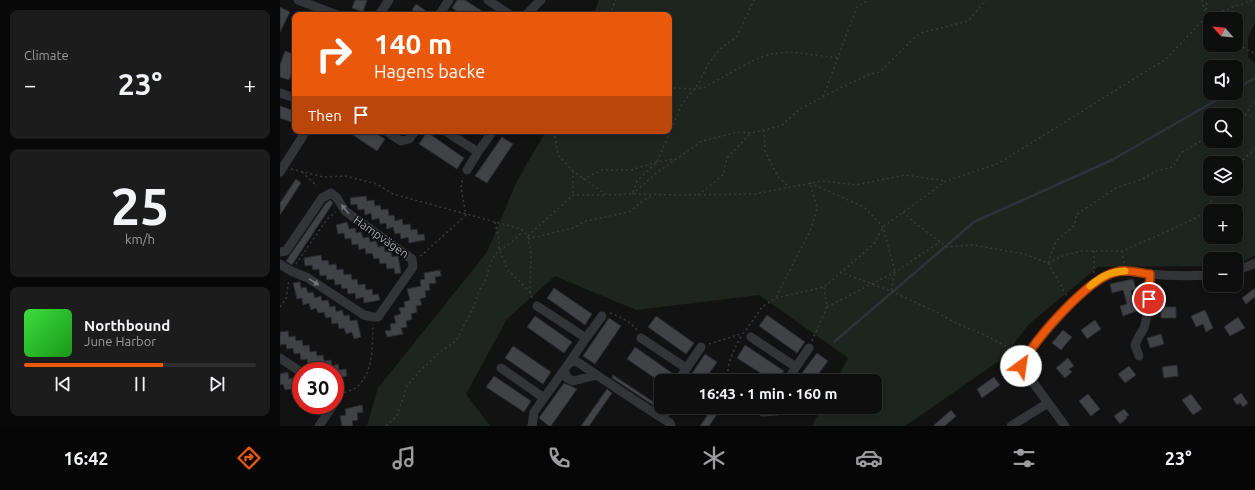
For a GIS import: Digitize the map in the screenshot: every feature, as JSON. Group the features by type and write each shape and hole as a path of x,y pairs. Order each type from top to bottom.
{"street":[{"path":"298,0 329,12"},
{"path":"381,12 389,0"},
{"path":"442,12 449,0"},
{"path":"488,0 506,12"},
{"path":"529,12 541,0"},
{"path":"280,93 292,97"},
{"path":"282,169 304,134"},
{"path":"390,134 401,141 409,139 413,134"},
{"path":"451,134 478,152"},
{"path":"467,170 491,134"},
{"name":"Hampvägen","path":"280,252 286,252 322,198 331,194 337,198 345,212 412,259 413,267 378,317 373,318"},
{"path":"1243,268 1255,263"},
{"path":"280,264 291,271 308,278 364,316 373,318"},
{"path":"1065,426 1021,366 1039,339 1072,303 1094,283 1110,274 1124,271 1150,274 1203,275"},
{"path":"1139,356 1135,345 1144,328 1148,312 1150,274"},
{"path":"537,306 586,338"},
{"path":"532,426 534,412 602,316"},
{"path":"747,335 796,367"},
{"path":"641,338 686,368"},
{"path":"682,374 701,347"},
{"path":"792,374 809,348"},
{"path":"280,358 292,366"},
{"path":"566,366 576,361 670,423 671,426"},
{"path":"566,366 567,378 573,381 597,375"},
{"path":"501,368 544,398"},
{"path":"1011,426 1048,403"},
{"path":"319,426 327,414"},
{"path":"664,414 664,419"}],"path":[{"path":"611,12 616,0"},
{"path":"672,127 682,104 699,83 708,64 721,48 736,38 754,0"},
{"path":"823,97 857,7 868,0"},
{"path":"632,194 659,171 702,141 738,132 751,133 782,126 800,109 870,74 880,72 921,33 968,21 986,0"},
{"path":"1202,0 1205,12"},
{"path":"1206,12 1207,0"},
{"path":"1220,12 1252,0"},
{"path":"727,374 732,352 747,335 762,307 776,298 824,287 874,244 883,227 946,181 999,163 1166,59 1203,20"},
{"path":"1243,47 1255,54"},
{"path":"674,88 694,89 705,87 752,61 770,54 791,52 838,58"},
{"path":"1255,101 1245,115 1255,117"},
{"path":"764,130 765,151 778,177 789,187"},
{"path":"698,195 723,175 727,158 751,133"},
{"path":"554,134 558,155 572,171 607,195"},
{"path":"632,194 637,182 657,162 669,134"},
{"path":"1048,263 1056,241 1075,224 1076,215 1116,188 1143,179 1156,171 1173,167 1181,153 1203,139"},
{"path":"1243,160 1255,148"},
{"path":"583,179 602,170 631,170 657,162 676,159"},
{"path":"282,169 301,171 323,177 346,176 377,184 393,194 520,229 528,237 531,253 530,292"},
{"path":"466,215 461,188 464,175 467,170"},
{"path":"301,171 317,186"},
{"path":"572,171 573,195"},
{"path":"528,237 573,195 755,194 822,181 856,185 905,175 946,181"},
{"path":"810,184 864,207 883,227 895,272 891,292"},
{"path":"776,298 811,229 817,208 810,184"},
{"path":"528,237 573,228 586,220 629,212 654,194"},
{"path":"1048,263 1065,255 1082,251 1122,251 1173,229 1205,213 1214,196"},
{"path":"280,307 286,298 291,271 328,218 343,207"},
{"path":"903,212 947,247 974,245 1024,254 1048,263 1072,303"},
{"path":"412,259 422,255 466,215"},
{"path":"495,222 499,240 499,250 508,270 530,292 537,306"},
{"path":"386,426 397,416 407,386 440,352 456,341 485,281 492,259 499,250 511,243 523,231"},
{"path":"828,307 895,272 940,242"},
{"path":"1094,251 1094,283"},
{"path":"1122,251 1124,271"},
{"path":"840,272 895,293 956,323 989,337 1015,352 1021,366"},
{"path":"809,348 828,307 824,287"},
{"path":"602,316 604,312 623,318 637,330 641,338"},
{"path":"344,393 357,387 367,374 371,357 373,318"},
{"path":"701,347 747,335"}],"shaded area":[{"path":"599,0 1255,0 1255,22 1248,38 1248,57 1255,63 1255,255 1248,260 1243,261 1243,252 1203,252 1203,266 1098,267 1029,324 1002,359 905,426 812,426 818,414 882,414 882,374 840,374 848,358 759,295 636,310 555,276 507,319 466,394 490,426 367,426 378,388 487,252 517,181 544,134 672,134 672,12 594,12"}],"building":[{"path":"355,0 367,0 363,12 352,8"},
{"path":"457,0 465,0 483,12 458,12 452,8"},
{"path":"416,4 428,12 415,12 412,10"},
{"path":"280,7 290,12 280,32"},
{"path":"285,51 292,54 292,73 289,80 280,77 280,65"},
{"path":"280,106 292,110 291,122 280,118"},
{"path":"352,134 377,134 385,139 377,151"},
{"path":"426,134 430,134 464,158 457,169 419,144"},
{"path":"502,137 513,144 487,183 475,176"},
{"path":"296,179 301,183 280,215 280,203"},
{"path":"366,196 367,201 374,200 375,206 380,205 381,210 388,209 389,216 394,215 395,221 402,219 403,225 410,224 411,230 417,229 418,235 424,234 425,240 409,243 408,237 401,239 400,233 395,234 393,227 387,229 386,223 380,224 379,218 372,220 371,213 365,215 364,209 358,210 357,204 351,205 350,198"},
{"path":"330,200 333,203 292,265 286,261 326,203"},
{"path":"347,222 349,229 355,228 356,233 361,232 363,238 369,237 370,242 376,241 378,247 384,246 385,252 391,251 392,257 398,256 401,273 395,274 394,268 387,269 386,263 380,264 379,258 374,259 372,253 366,254 365,248 359,250 358,244 352,245 351,238 345,239 344,233 338,234 336,225"},
{"path":"321,255 322,261 328,260 329,265 336,264 337,270 343,269 344,275 351,274 352,280 357,279 358,285 365,284 366,290 372,289 373,295 378,294 380,300 364,303 363,297 356,299 355,293 348,294 347,288 342,289 341,284 335,285 334,279 327,280 326,275 320,276 319,269 313,270 312,265 305,266 304,258"},
{"path":"440,270 441,276 435,277 436,283 429,284 430,290 425,291 426,297 420,299 422,305 416,306 417,312 411,314 412,319 406,321 407,327 401,328 403,334 387,337 385,331 391,330 390,324 396,323 394,316 401,314 399,308 405,307 404,302 410,300 407,289 421,286 420,280 425,279 424,273"},
{"path":"1133,279 1136,289 1131,291 1137,311 1123,316 1120,306 1127,304 1123,290 1112,293 1110,284"},
{"path":"300,282 301,288 306,287 308,293 313,292 315,298 321,296 322,301 328,300 330,307 335,306 336,312 342,310 344,316 349,315 350,321 357,320 361,337 354,339 352,332 346,334 344,328 339,329 338,323 332,324 331,317 326,318 324,312 318,313 316,308 311,310 309,303 303,305 302,298 297,299 293,283"},
{"path":"554,288 592,314 585,325 547,298"},
{"path":"1255,288 1255,297 1246,304 1242,298"},
{"path":"1155,298 1165,298 1165,307 1176,307 1176,318 1161,318 1161,309 1155,309"},
{"path":"1205,310 1213,328 1206,332 1203,324 1196,327 1191,316"},
{"path":"767,315 805,342 797,353 759,326"},
{"path":"535,316 572,342 564,353 527,327"},
{"path":"656,316 694,343 686,354 648,327"},
{"path":"1238,317 1245,328 1230,336 1224,327"},
{"path":"609,318 621,326 595,364 583,356"},
{"path":"1095,320 1101,329 1087,339 1081,330"},
{"path":"1063,330 1072,337 1061,350 1052,343"},
{"path":"288,331 289,337 295,336 296,341 302,340 303,346 309,345 310,352 316,351 317,356 323,355 324,361 331,360 331,362 308,362 307,359 301,360 300,353 294,354 293,348 287,349 286,344 280,345 280,332"},
{"path":"1161,334 1164,344 1150,348 1147,338"},
{"path":"745,345 784,371 782,374 762,374 737,358"},
{"path":"513,346 551,372 543,384 505,358"},
{"path":"635,347 672,373 654,374 654,378 627,359"},
{"path":"817,353 828,361 818,374 801,374"},
{"path":"705,354 717,362 709,374 692,374"},
{"path":"1068,358 1074,366 1069,369 1072,372 1065,378 1056,368"},
{"path":"1177,365 1178,376 1164,378 1162,367"},
{"path":"1129,366 1136,375 1125,383 1118,374"},
{"path":"344,369 346,369 347,376 344,376"},
{"path":"288,372 289,379 292,378 292,395 291,389 285,390 283,384 280,385 280,374"},
{"path":"613,375 654,402 654,406 612,378"},
{"path":"494,376 531,401 524,412 486,387"},
{"path":"994,377 1000,385 982,398 977,389"},
{"path":"564,383 577,389 551,426 549,426 539,418"},
{"path":"607,389 612,393 589,426 581,426"},
{"path":"1241,393 1248,403 1243,407 1240,403 1237,405 1233,399"},
{"path":"1088,394 1100,409 1091,416 1079,401"},
{"path":"1191,394 1202,409 1193,415 1182,400"},
{"path":"362,405 363,412 357,413 358,420 352,421 353,426 342,426 340,416 346,415 345,409"},
{"path":"1124,409 1129,415 1120,424 1114,416"},
{"path":"951,410 956,416 945,426 933,426"},
{"path":"708,414 717,414 709,426 700,426"}],"waterway":[{"path":"1243,85 1255,78"},
{"path":"834,342 974,222 1112,160 1217,100"}],"slow traffic":[{"path":"1090,286 1110,274 1125,271"}],"route":[{"path":"1021,366 1027,355 1043,334 1072,303 1094,283 1102,278 1110,274 1124,271 1150,274 1149,299"}]}
